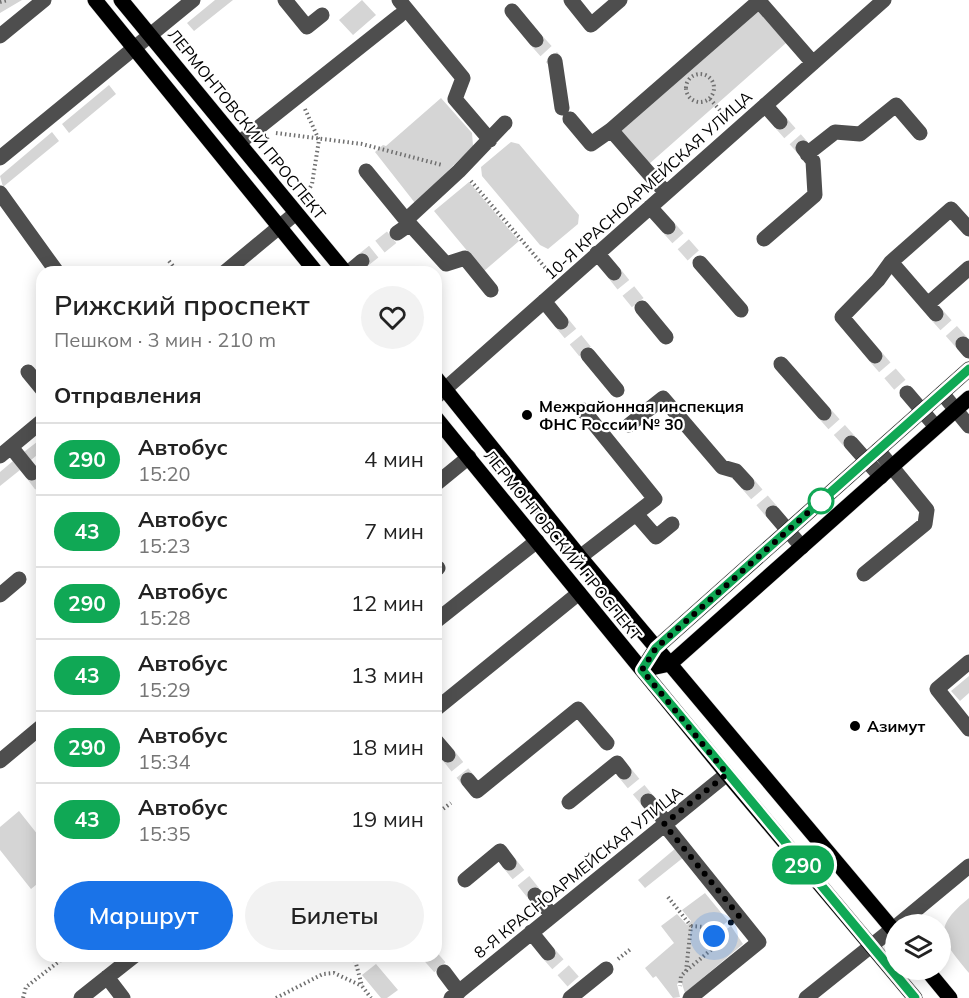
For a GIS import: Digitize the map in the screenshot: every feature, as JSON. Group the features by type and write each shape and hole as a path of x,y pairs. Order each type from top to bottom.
{"main road":[{"path":"95,0 311,266"},
{"name":"ЛЕРМОНТОВСКИЙ ПРОСПЕКТ","path":"121,0 342,266"},
{"path":"642,670 656,648 969,369"},
{"name":"ЛЕРМОНТОВСКИЙ ПРОСПЕКТ","path":"442,392 656,648 885,916"},
{"path":"642,670 670,664 969,398"},
{"name":"ЛЕРМОНТОВСКИЙ ПРОСПЕКТ","path":"442,425 727,774 915,998"},
{"path":"935,980 950,998"}],"street":[{"path":"0,36 44,0"},
{"path":"0,158 193,0"},
{"path":"285,0 307,27 322,15"},
{"path":"399,0 464,78 455,99 490,140"},
{"path":"571,0 591,25 620,0"},
{"path":"555,61 566,114 591,144 611,130 759,0 813,63"},
{"name":"10-Я КРАСНОАРМЕЙСКАЯ УЛИЦА","path":"442,386 544,301 884,0"},
{"path":"512,11 536,40"},
{"path":"239,143 399,16"},
{"path":"765,105 780,122"},
{"path":"764,239 815,195 813,161 805,151 835,132 860,134 896,105 920,133"},
{"path":"397,233 506,123"},
{"path":"611,130 666,193"},
{"path":"366,171 446,264 465,258 491,290"},
{"path":"0,193 53,266"},
{"path":"650,207 668,227"},
{"path":"876,357 842,317 878,280 891,262 951,208 969,229"},
{"path":"232,266 296,213"},
{"path":"597,253 614,273"},
{"path":"355,266 362,261"},
{"path":"891,262 932,309 969,268"},
{"path":"700,263 741,310"},
{"path":"544,301 561,322"},
{"path":"642,308 666,337"},
{"path":"588,355 617,390"},
{"path":"781,364 824,413"},
{"path":"28,372 36,382"},
{"path":"907,393 936,427"},
{"path":"942,393 969,426"},
{"path":"629,425 663,398 722,467 736,471 747,483"},
{"path":"580,557 655,499 582,410"},
{"path":"32,473 6,451 36,427"},
{"path":"851,443 872,456 927,510 925,524 864,573"},
{"path":"442,479 469,457"},
{"path":"773,513 802,547"},
{"path":"636,514 656,537 672,524"},
{"path":"442,616 537,541"},
{"path":"0,595 19,579"},
{"path":"442,704 579,593"},
{"path":"969,662 937,689 969,729"},
{"path":"468,780 477,791 578,709 607,743"},
{"path":"0,760 36,731"},
{"path":"442,748 448,755"},
{"path":"569,802 617,763 624,772"},
{"name":"8-Я КРАСНОАРМЕЙСКАЯ УЛИЦА","path":"455,995 727,774"},
{"path":"648,801 759,942 686,996"},
{"path":"465,880 500,851 509,863"},
{"path":"912,914 969,866"},
{"path":"536,895 552,915"},
{"path":"531,932 548,953"},
{"path":"812,996 885,935"},
{"path":"81,998 126,962"},
{"path":"578,993 611,965"},
{"path":"444,972 455,995"},
{"path":"107,977 123,998"}],"path":[{"path":"0,2 8,0"},
{"path":"700,74 712,80 715,90 710,99 702,102 690,97 686,85 691,77 700,74"},
{"path":"299,94 319,140 312,184 306,195"},
{"path":"710,99 724,115"},
{"path":"254,130 362,144 459,171 470,180 548,271"},
{"path":"169,261 173,266"},
{"path":"442,809 450,803"},
{"path":"668,897 691,926 686,971"},
{"path":"686,996 679,981 686,971 712,949 714,936 739,916"},
{"path":"691,926 705,927 714,936"},
{"path":"611,965 632,948"},
{"path":"23,998 26,987 58,962"},
{"path":"356,962 362,987"},
{"path":"276,998 323,974 334,973 362,987 372,998"}],"shaded area":[{"path":"0,0 22,0 0,13"},
{"path":"215,0 233,0 194,31 187,23"},
{"path":"362,0 376,15 353,35 339,20"},
{"path":"756,9 786,43 649,164 618,130"},
{"path":"109,85 116,94 69,133 62,124"},
{"path":"441,98 472,133 473,146 415,203 375,152 383,145 386,146"},
{"path":"52,132 59,141 3,187 0,176"},
{"path":"511,142 519,144 579,215 578,224 548,249 540,245 482,176 481,167"},
{"path":"469,182 519,241 484,271 434,211"},
{"path":"36,443 36,456 31,460 24,452"},
{"path":"13,461 20,470 0,486 0,472"},
{"path":"969,676 969,693 960,701 951,691"},
{"path":"19,811 36,832 36,885 31,889 0,850 0,827"},
{"path":"676,848 684,857 645,888 638,880"},
{"path":"705,893 728,921 715,932 717,936 731,926 743,944 685,993 681,981 677,984 680,997 673,998 656,976 653,978 645,968 674,943 661,926 677,914 687,925 691,921 682,910"},
{"path":"969,898 969,973 951,949 951,916"},
{"path":"376,964 398,990 387,998 381,998 362,975"}],"tunnel":[{"path":"536,40 555,61"},
{"path":"780,122 803,148"},
{"path":"668,227 700,263"},
{"path":"362,261 397,233"},
{"path":"614,273 642,308"},
{"path":"936,314 963,344"},
{"path":"561,322 588,355"},
{"path":"875,356 907,393"},
{"path":"824,413 851,443"},
{"path":"32,473 36,478"},
{"path":"747,483 773,513"},
{"path":"448,755 468,780"},
{"path":"624,772 648,801"},
{"path":"509,863 535,895"},
{"path":"548,953 578,987"},
{"path":"435,962 444,972"}],"bus line":[{"name":"290","path":"915,998 642,670 656,648 969,369"}],"place":[{"name":"Межрайонная инспекция ФНС России № 30","path":"527,415"},
{"name":"Азимут","path":"855,726"}],"route":[{"path":"714,936 739,916 664,824 727,774 642,670 656,648 821,501"}]}
